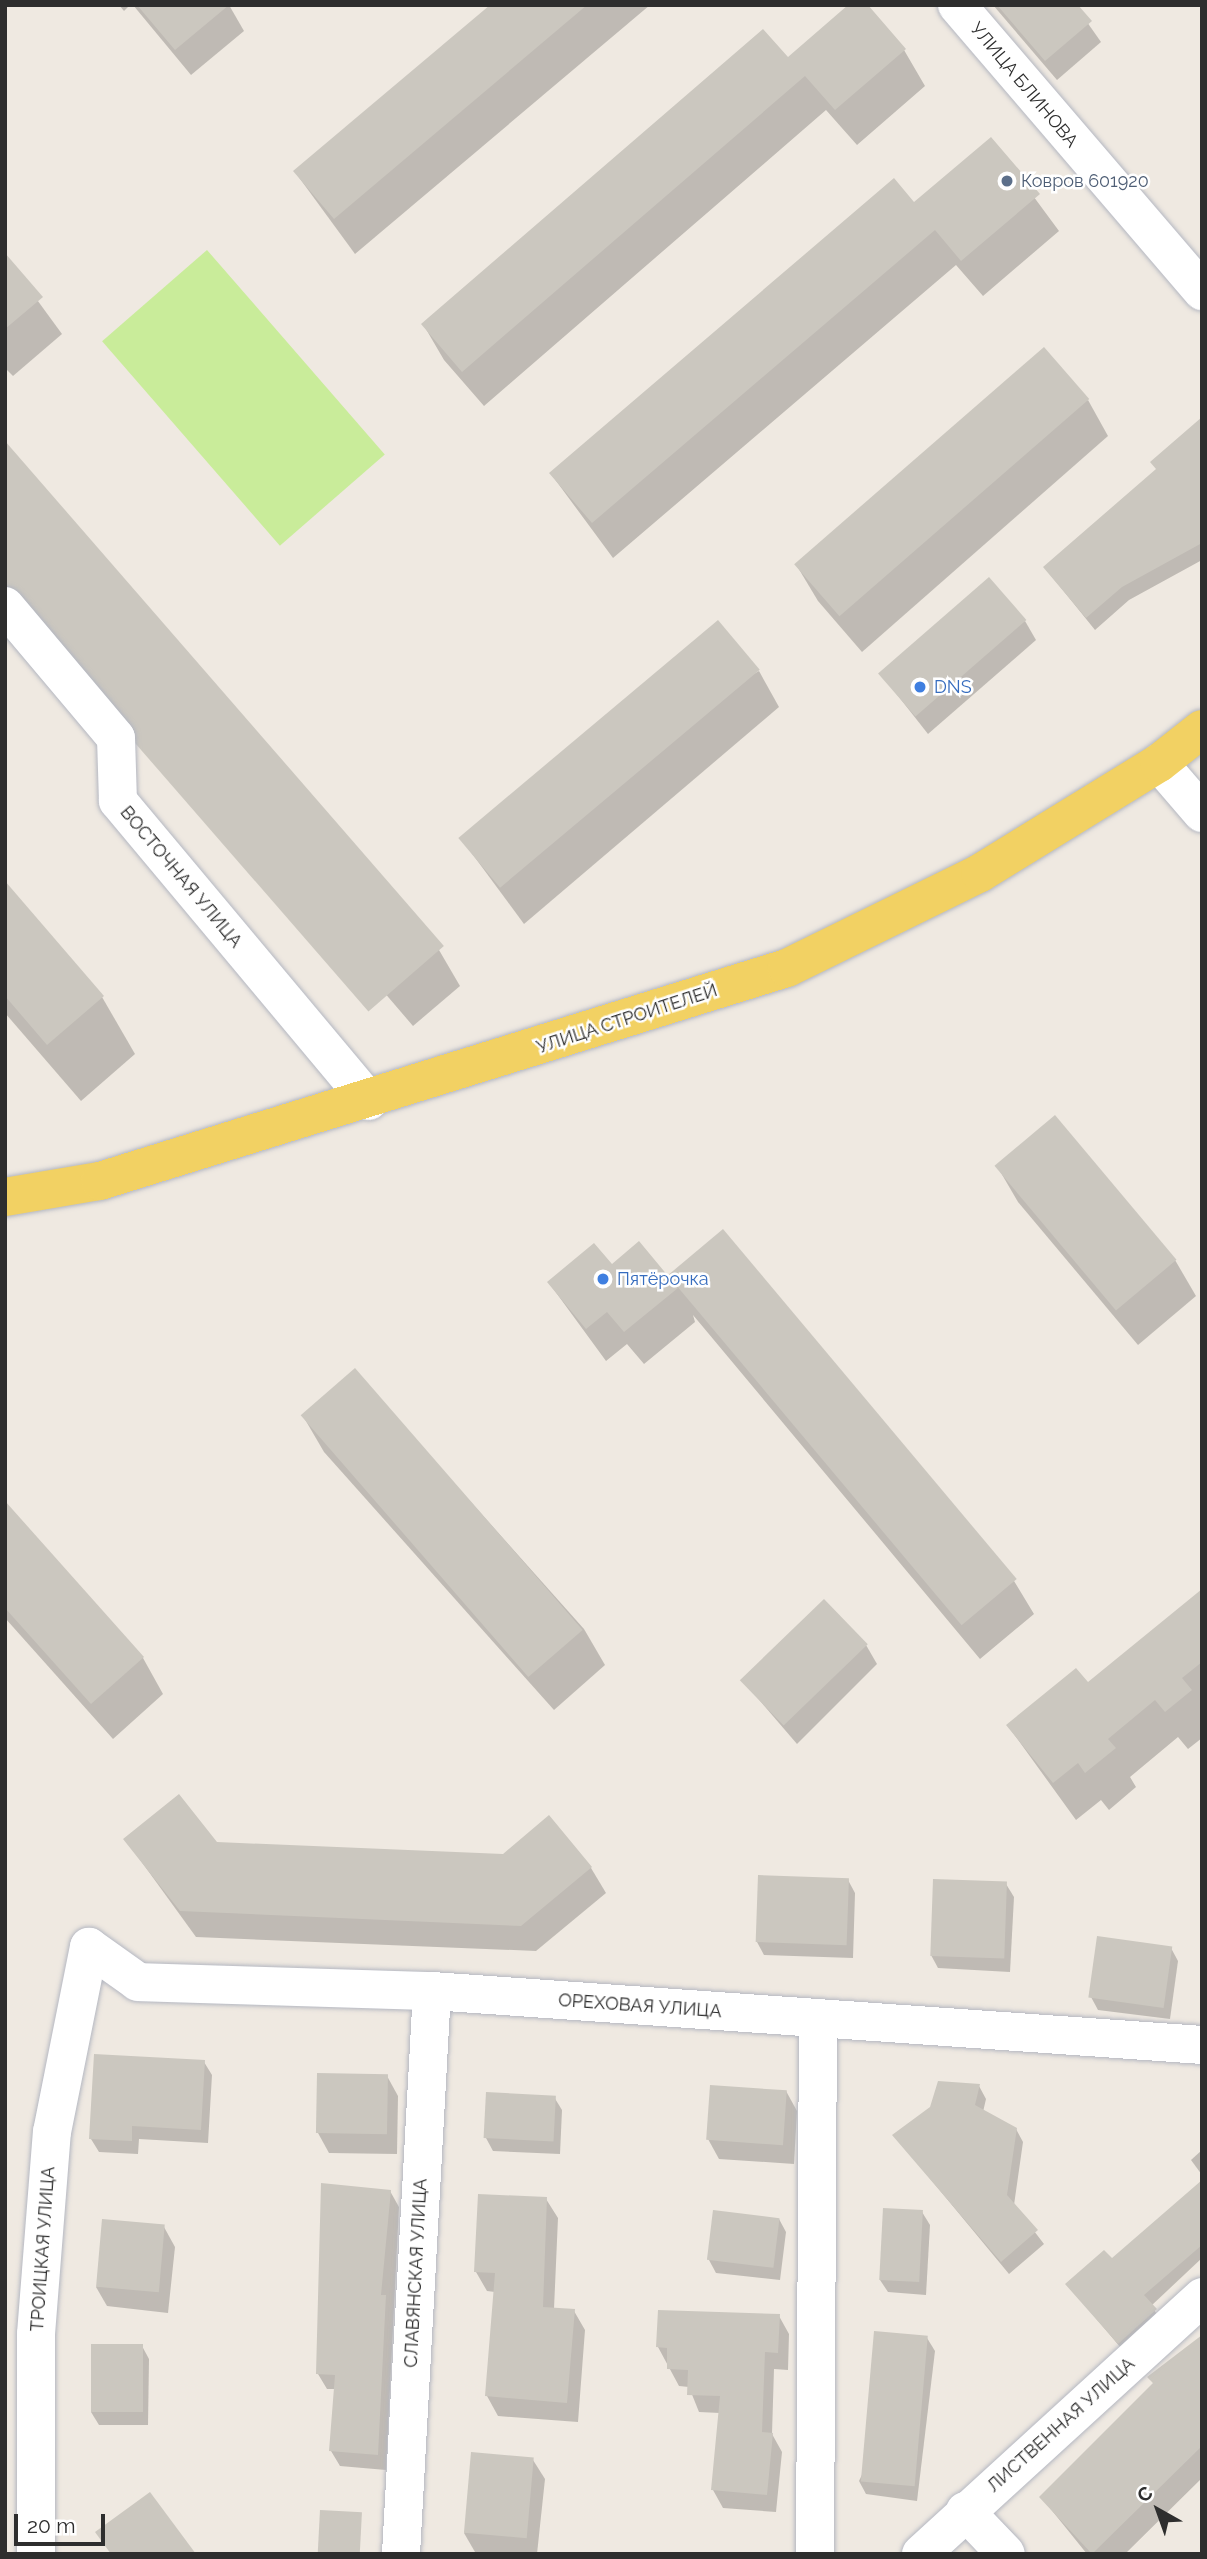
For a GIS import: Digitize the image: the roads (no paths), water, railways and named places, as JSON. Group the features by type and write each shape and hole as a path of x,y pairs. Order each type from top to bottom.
{"main road":[{"name":"УЛИЦА СТРОИТЕЛЕЙ","path":"5,1198 100,1181 369,1101 787,968 980,873 1159,763 1202,729"}],"street":[{"name":"УЛИЦА БЛИНОВА","path":"957,5 1202,291"},
{"name":"ВОСТОЧНАЯ УЛИЦА","path":"5,606 116,738 118,801 369,1101"},
{"path":"1159,763 1202,813"},
{"name":"ОРЕХОВАЯ УЛИЦА","path":"89,1947 138,1982 432,1992 1202,2045"},
{"name":"ТРОИЦКАЯ УЛИЦА","path":"36,2554 20,2344 52,2132 89,1947"},
{"name":"СЛАВЯНСКАЯ УЛИЦА","path":"401,2554 432,1992"},
{"path":"816,2554 818,2018"},
{"name":"ЛИСТВЕННАЯ УЛИЦА","path":"921,2554 1202,2297"},
{"path":"965,2511 1006,2554"}],"place":[{"name":"Ковров 601920","path":"1007,181"},
{"name":"DNS","path":"920,687"},
{"name":"Пятёрочка","path":"603,1279"}]}
